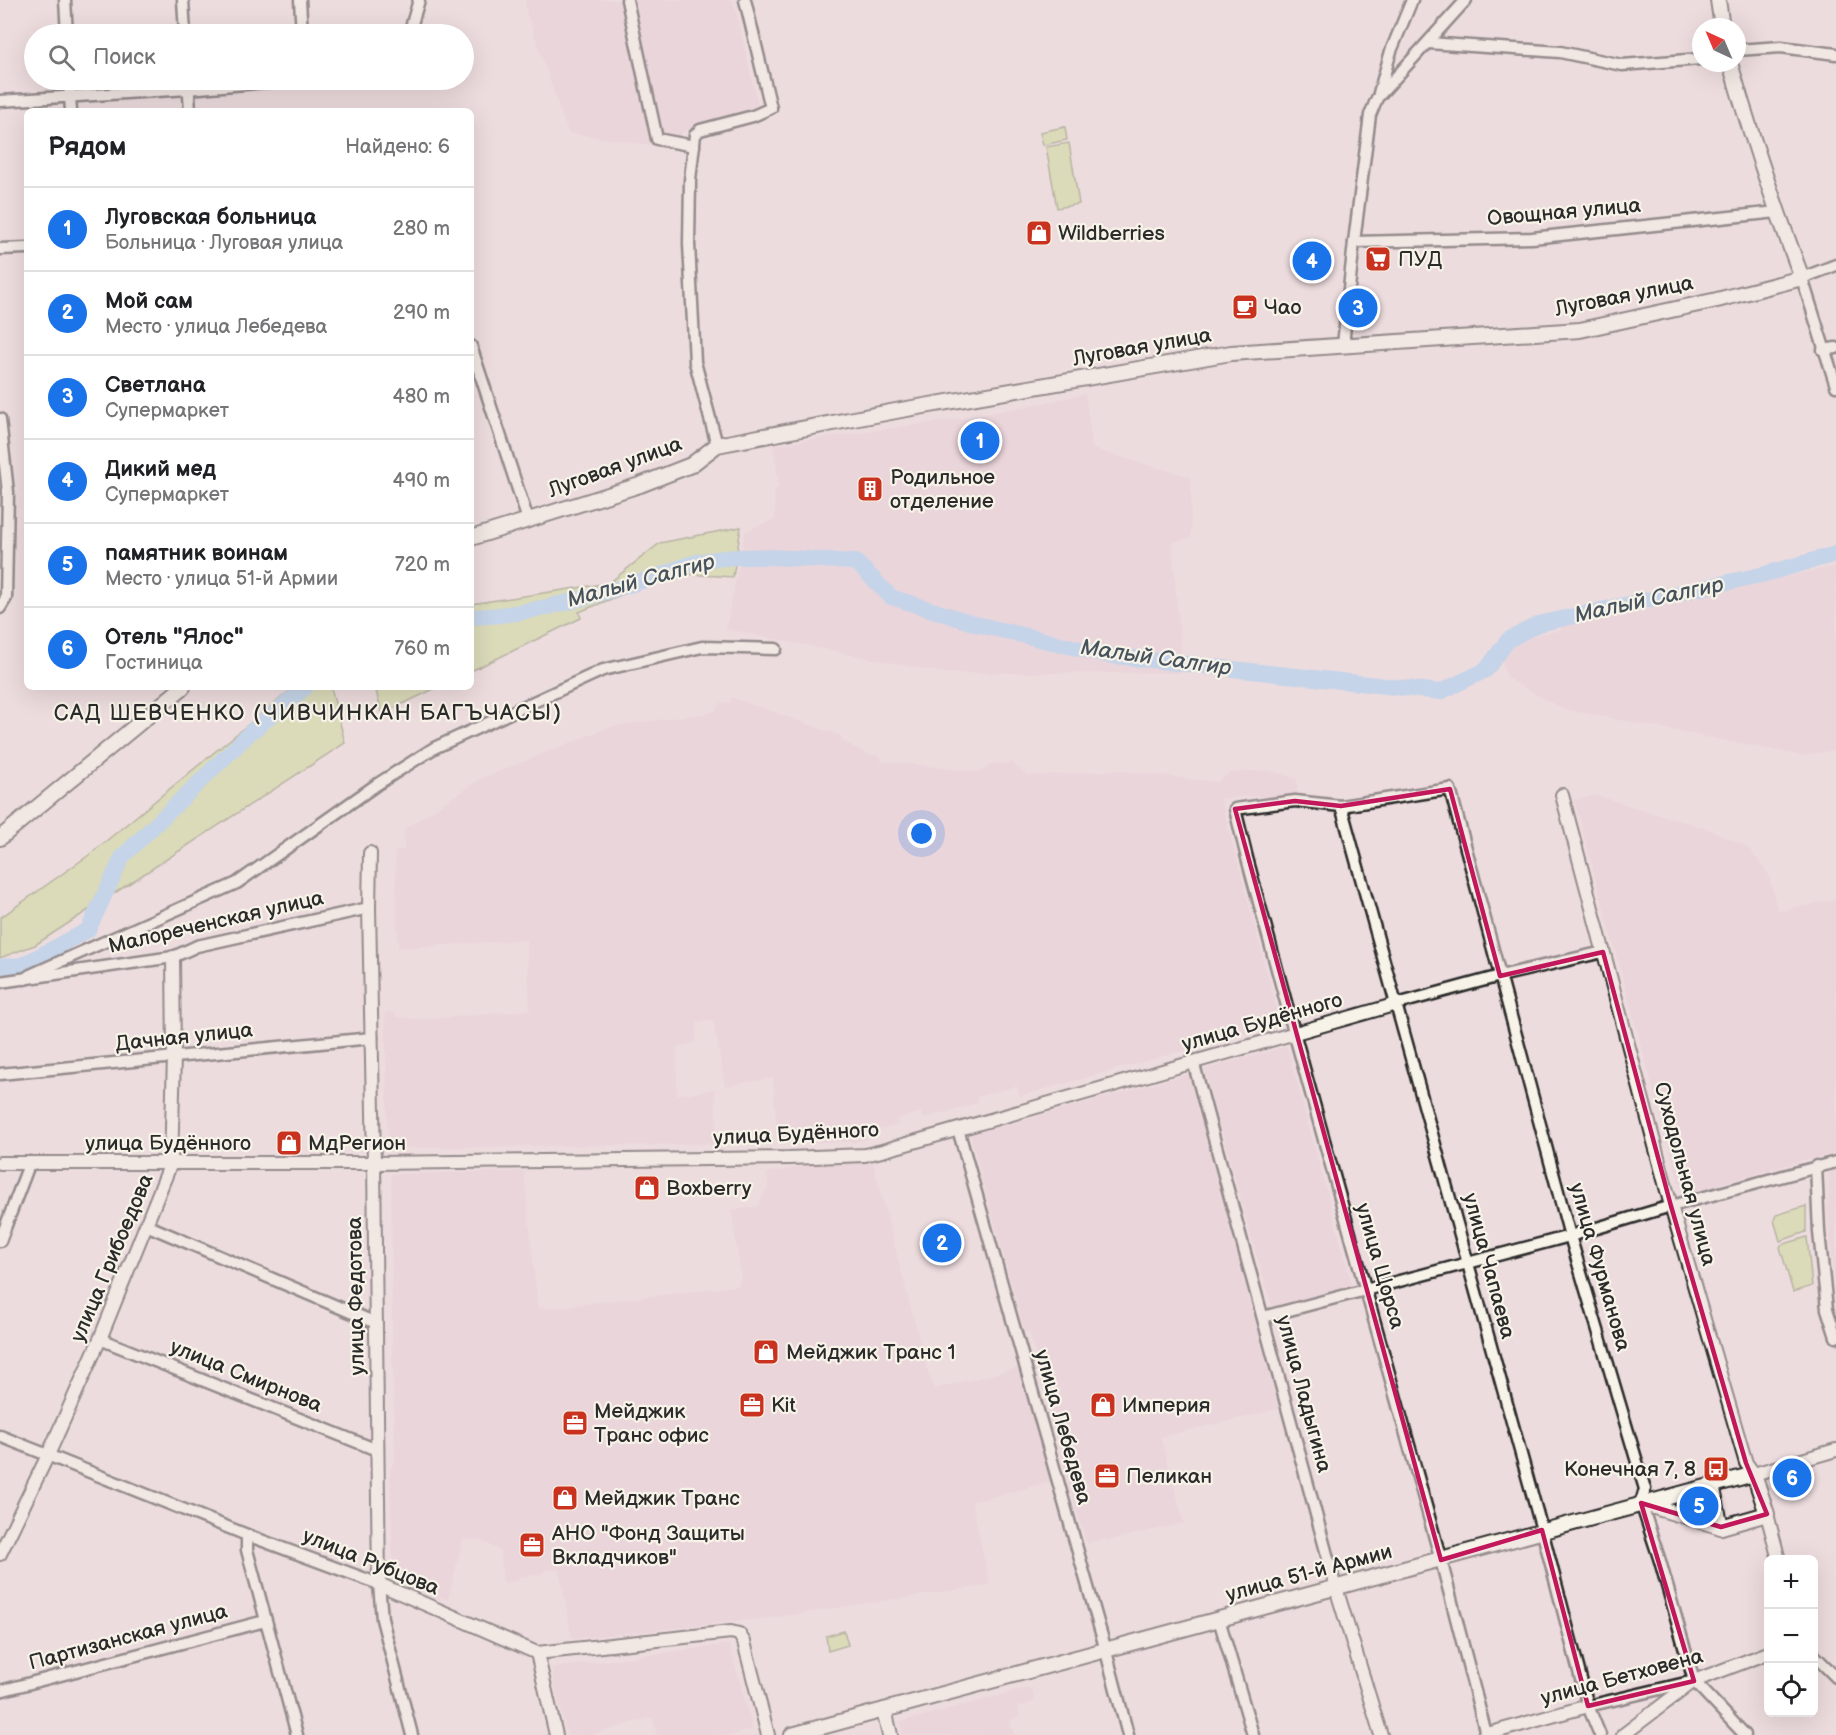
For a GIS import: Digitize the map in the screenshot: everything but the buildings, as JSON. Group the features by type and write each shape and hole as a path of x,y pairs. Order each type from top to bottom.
{"main road":[{"path":"1718,0 1721,18"},
{"path":"1733,72 1777,212 1802,278"},
{"name":"Луговая улица","path":"474,537 640,485 691,465 717,445 901,410 1231,353 1580,330 1717,300 1802,278"},
{"path":"0,838 179,690"},
{"name":"улица 51-й Армии","path":"792,1735 1754,1474"},
{"name":"Суходольная улица","path":"1754,1474 1767,1514"},
{"path":"1712,1485 1721,1527"},
{"path":"1641,1503 1721,1527 1767,1514"},
{"path":"884,1710 890,1735"}],"street":[{"path":"65,0 66,24"},
{"path":"183,0 184,24"},
{"path":"300,0 301,24"},
{"path":"413,24 419,0"},
{"path":"627,0 657,139 694,146"},
{"path":"717,445 694,362 689,243 690,180 695,135 700,130 753,116 771,108 745,0"},
{"path":"1343,345 1370,115 1391,51 1412,0"},
{"path":"1377,98 1466,0"},
{"path":"1428,43 1560,52 1622,64 1692,60"},
{"path":"1746,49 1780,47 1836,54"},
{"path":"70,90 71,108"},
{"path":"0,101 129,90"},
{"path":"188,90 190,108"},
{"name":"Овощная улица","path":"1354,242 1532,238 1777,212"},
{"path":"0,249 24,248"},
{"name":"Луговая улица","path":"1802,278 1836,265"},
{"path":"1802,278 1836,386"},
{"path":"1823,350 1836,348"},
{"path":"474,355 528,520"},
{"path":"0,420 6,598 0,608"},
{"path":"26,979 30,975 237,883 376,785 434,748 603,670 702,647 776,649"},
{"name":"улица Фурманова","path":"1341,806 1450,789 1570,1236 1645,1490 1641,1503 1694,1681 1745,1735"},
{"name":"Суходольная улица","path":"1562,795 1671,1206 1746,1463 1754,1474"},
{"name":"улица Щорса","path":"1341,806 1295,801 1235,809 1294,1033 1441,1560 1485,1735"},
{"name":"улица Чапаева","path":"1341,806 1542,1530 1588,1706 1600,1735"},
{"name":"улица Федотова","path":"370,853 379,1584 382,1619 412,1735"},
{"name":"Малореченская улица","path":"0,982 173,957 197,946 369,908"},
{"name":"улица Будённого","path":"0,1163 374,1163 865,1155 1397,1004 1500,976 1603,952"},
{"name":"улица Грибоедова","path":"0,1554 100,1339 171,1163 174,1057 173,957"},
{"name":"Дачная улица","path":"0,1074 372,1038"},
{"name":"улица Ладыгина","path":"1192,1061 1336,1588 1381,1735"},
{"name":"улица Лебедева","path":"958,1129 1128,1735"},
{"path":"0,1241 30,1162"},
{"path":"1263,1317 1367,1291 1836,1162"},
{"path":"1816,1166 1819,1232 1827,1309 1836,1337"},
{"path":"146,1225 376,1323"},
{"name":"улица Смирнова","path":"100,1339 377,1450"},
{"name":"улица Рубцова","path":"0,1436 247,1535 379,1584 537,1653 731,1632 739,1634 744,1642 768,1735"},
{"name":"улица 51-й Армии","path":"1754,1474 1836,1450"},
{"name":"Суходольная улица","path":"1767,1514 1778,1555"},
{"path":"247,1535 247,1550 297,1735"},
{"path":"1219,1619 1253,1735"},
{"name":"Партизанская улица","path":"0,1691 265,1621"},
{"path":"537,1653 556,1735"},
{"name":"улица Бетховена","path":"1485,1735 1588,1706 1694,1681 1764,1655"},
{"path":"1818,1659 1836,1677"},
{"path":"1623,1735 1694,1681"}],"highlighted area":[{"path":"1450,789 1500,976 1603,952 1671,1206 1746,1463 1767,1514 1721,1527 1641,1503 1694,1681 1588,1706 1542,1530 1441,1560 1235,809 1295,801 1341,806"}],"shaded area":[{"path":"525,0 733,0 759,108 684,131 670,148 568,133 527,14"},
{"path":"1085,394 1093,449 1191,477 1191,538 1172,543 1183,673 941,673 726,629 745,531 775,519 774,491 779,486 773,445 971,417"},
{"path":"1836,566 1836,750 1803,756 1563,709 1508,679 1502,663 1510,641 1560,630 1563,624"},
{"path":"731,697 842,736 841,740 867,754 881,756 881,761 982,772 990,764 1012,763 1028,776 1118,770 1217,782 1229,773 1268,770 1297,779 1298,799 1248,796 1221,799 1280,1020 1273,1026 1020,1096 1017,1086 977,1097 978,1103 923,1119 921,1112 897,1119 898,1125 867,1133 867,1139 854,1142 777,1141 773,1078 725,1086 713,1020 697,1022 696,1043 677,1047 677,1095 715,1089 717,1132 720,1132 720,1139 732,1138 732,1144 388,1148 385,1012 395,1012 395,1017 426,1019 530,1010 526,940 398,948 395,851 404,849 404,829 480,779 609,727 714,712 721,702 730,703"},
{"path":"1595,795 1711,830 1748,847 1769,875 1778,911 1836,899 1836,1154 1808,1159 1682,1195 1574,800"},
{"path":"1287,1046 1353,1287 1274,1308 1256,1254 1222,1132 1220,1132 1205,1069"},
{"path":"1188,1074 1279,1409 1161,1437 1156,1420 1184,1523 1106,1541 1105,1539 1087,1543 1060,1453 1063,1450 1060,1437 1058,1437 1029,1332 1025,1333 970,1135"},
{"path":"873,1163 934,1389 1024,1366 1054,1481 972,1502 990,1585 770,1618 572,1639 559,1570 545,1570 542,1574 519,1577 518,1581 503,1583 500,1551 481,1540 463,1539 448,1600 441,1597 439,1600 393,1578 390,1470 395,1459 391,1174 524,1171 538,1309 738,1286 741,1276 731,1210 758,1206 768,1186 767,1173 815,1164"},
{"path":"1836,1167 1836,1297 1828,1212 1829,1173"},
{"path":"729,1644 753,1729 734,1735 657,1735 652,1717 591,1735 567,1735 552,1668"},
{"path":"1027,1688 1032,1689 1035,1702 1018,1707 1020,1717 1010,1720 1014,1735 903,1735 900,1722"}],"green space":[{"path":"1065,127 1067,140 1043,145 1040,132"},
{"path":"1069,143 1079,204 1057,208 1046,147"},
{"path":"741,527 733,577 670,573 579,612 581,618 474,670 474,604 609,583 660,543"},
{"path":"290,690 332,690 345,743 35,945 0,958 0,918 89,855"},
{"path":"376,690 432,690 382,714"},
{"path":"1806,1206 1806,1232 1780,1241 1774,1220 1776,1215"},
{"path":"1807,1237 1812,1286 1793,1292 1780,1247"},
{"path":"1695,1498 1697,1506 1711,1502 1711,1513 1708,1517 1669,1505"},
{"path":"844,1631 848,1645 828,1651 826,1636"}],"waterway":[{"name":"Малый Салгир","path":"474,617 517,613 590,597 692,563 715,559 755,557 856,562 891,597 976,624 1106,655 1440,692 1486,670 1508,640 1538,624 1765,574 1836,554"},
{"name":"Малый Салгир","path":"0,967 22,965 88,930 123,856 251,732 302,690"}],"place":[{"name":"Wildberries","path":"1039,233"},
{"name":"ПУД","path":"1378,259"},
{"name":"Дикий мед","path":"1312,261"},
{"name":"Чао","path":"1245,307"},
{"name":"Светлана","path":"1358,308"},
{"name":"Луговская больница","path":"980,441"},
{"name":"Родильное отделение","path":"870,489"},
{"name":"МдРегион","path":"289,1143"},
{"name":"Boxberry","path":"647,1188"},
{"name":"Мой сам","path":"942,1243"},
{"name":"Мейджик Транс 1","path":"766,1352"},
{"name":"Kit","path":"752,1405"},
{"name":"Империя","path":"1103,1405"},
{"name":"Мейджик Транс офис","path":"575,1423"},
{"name":"Конечная 7, 8","path":"1716,1469"},
{"name":"Пеликан","path":"1107,1476"},
{"name":"Отель \"Ялос\"","path":"1792,1478"},
{"name":"Мейджик Транс","path":"565,1498"},
{"name":"памятник воинам","path":"1699,1506"},
{"name":"АНО \"Фонд Защиты Вкладчиков\"","path":"532,1545"}],"district":[{"name":"САД ШЕВЧЕНКО (ЧИВЧИНКАН БАГЪЧАСЫ)","path":"308,713"}]}
